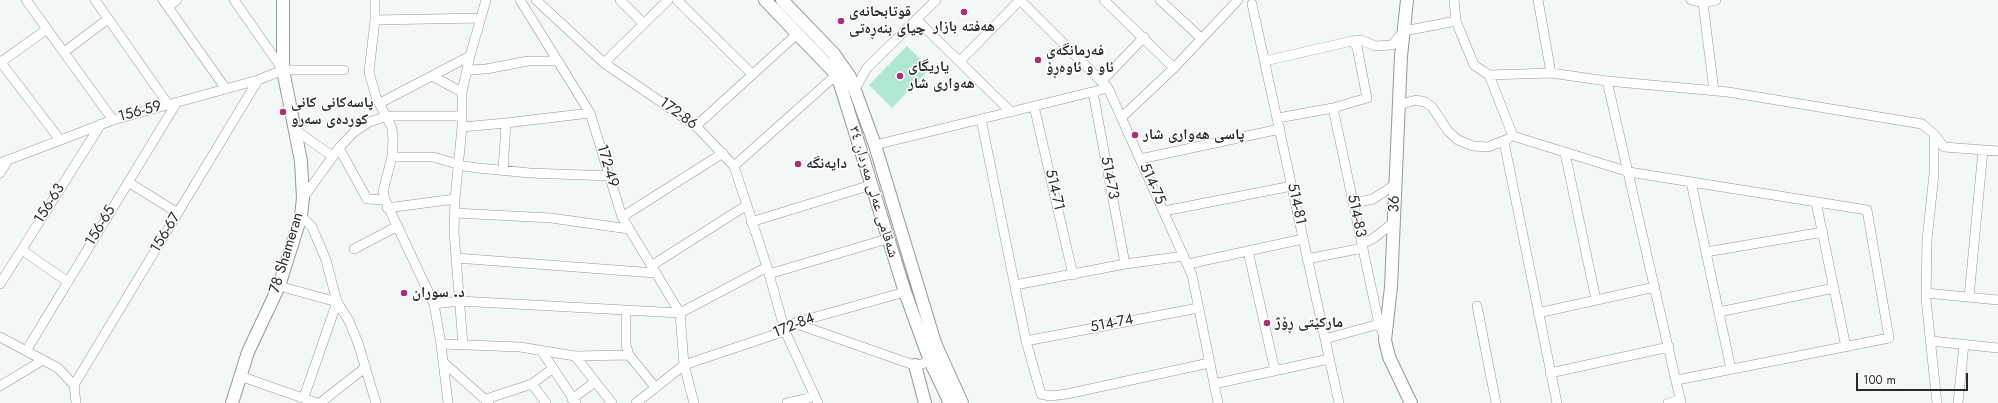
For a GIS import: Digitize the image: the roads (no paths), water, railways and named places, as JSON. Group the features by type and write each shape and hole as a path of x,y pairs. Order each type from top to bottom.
{"main road":[{"name":"78 Shameran","path":"232,403 256,333 279,286 301,216 303,198 301,161 283,70 283,0"},
{"name":"شەقامی عەلی مەردان ٣٤","path":"766,0 835,76 840,84 887,239 905,292 930,361 950,403"},
{"name":"شەقامی عەلی مەردان ٣٤","path":"782,0 834,54 850,77 875,145 935,343 962,403"},
{"name":"36","path":"1407,0 1399,104 1391,287 1385,340 1389,357 1410,403"},
{"path":"870,183 884,176"},
{"path":"876,200 890,196"},
{"path":"915,365 925,403"}],"street":[{"path":"26,0 113,120"},
{"path":"95,0 173,103"},
{"path":"177,0 165,3 226,89"},
{"path":"234,0 283,70 344,70"},
{"path":"375,0 375,20 369,72 376,97 392,128 392,157 383,191 386,204 398,226 434,304 441,344 448,403"},
{"path":"463,345 456,258 455,213 458,156 462,127 462,92 470,56 486,0"},
{"name":"172-49","path":"520,0 590,113 611,176 622,217 680,314 684,365 694,403"},
{"name":"172-86","path":"536,0 604,63 696,126 734,166 768,271 785,331 816,400"},
{"path":"620,0 644,24"},
{"path":"604,63 668,0"},
{"path":"677,0 752,74"},
{"path":"850,77 867,68 918,20 936,0"},
{"path":"960,61 1020,0"},
{"name":"514-75","path":"1020,0 1105,84 1122,117 1192,275 1218,403"},
{"path":"1104,0 1144,37 1174,68"},
{"path":"1160,0 1201,38"},
{"path":"1122,117 1174,68 1238,0"},
{"path":"1454,0 1456,21 1474,65 1489,75 1513,136"},
{"path":"1538,0 1551,73"},
{"path":"1691,0 1703,3 1716,0"},
{"name":"514-81","path":"1252,1 1339,403"},
{"path":"1703,3 1714,91"},
{"path":"375,20 481,18"},
{"path":"64,52 108,19"},
{"path":"918,20 1011,112"},
{"path":"1266,61 1352,41 1361,40 1375,46 1392,45 1404,31 1456,21"},
{"path":"47,29 1,61 60,140"},
{"path":"696,126 797,34"},
{"path":"875,145 1093,92 1105,84 1144,37"},
{"path":"1278,118 1333,108 1368,98 1357,47 1352,41"},
{"path":"380,103 470,56"},
{"path":"468,70 486,69 528,60 558,61"},
{"path":"855,89 867,68"},
{"name":"156-59","path":"2,162 100,124 258,80 283,70"},
{"path":"1489,75 1551,73 1607,81 1714,91 1908,121 1922,124 1934,134 1944,147 1998,151"},
{"path":"432,76 462,92"},
{"path":"734,166 835,76"},
{"name":"156-67","path":"74,385 258,80"},
{"path":"1607,81 1681,401 1668,403"},
{"name":"514-73","path":"1093,92 1125,264"},
{"path":"1399,104 1416,100 1425,102 1432,106 1448,131 1458,140 1473,146 1488,147 1504,142 1513,136"},
{"name":"156-65","path":"26,351 128,182 173,103"},
{"name":"514-71","path":"1034,106 1073,275"},
{"name":"514-83","path":"1333,108 1380,324 1385,340"},
{"path":"462,127 506,124 590,113"},
{"path":"303,198 332,156 354,132 369,122 386,117 461,116"},
{"path":"981,119 1026,341 1042,394 1068,399 1209,363"},
{"name":"156-63","path":"0,284 100,124"},
{"path":"503,170 506,124"},
{"path":"294,129 332,156"},
{"path":"1140,159 1280,129"},
{"path":"1934,134 1934,174 1927,240 1926,293 1937,403"},
{"path":"1513,136 1629,172 1867,210 1889,338 1677,380"},
{"path":"1504,142 1557,403"},
{"path":"339,148 367,199 386,204 455,199"},
{"path":"1969,297 1983,150"},
{"path":"1565,153 1596,300"},
{"path":"622,217 722,154"},
{"path":"392,157 433,157 458,164 503,170 611,176"},
{"path":"0,173 2,162"},
{"path":"128,182 178,213"},
{"path":"1691,182 1731,369"},
{"path":"751,222 870,183"},
{"path":"1354,203 1373,199 1396,184"},
{"path":"1164,211 1292,186"},
{"path":"1816,202 1846,347"},
{"path":"456,258 653,269 747,205"},
{"path":"455,213 550,218 629,229"},
{"path":"301,216 312,227 326,260 337,302 349,321 366,367 376,403"},
{"path":"1308,260 1363,246 1394,222"},
{"path":"354,249 398,226"},
{"path":"1706,252 1822,232"},
{"path":"434,304 459,301 680,314 768,271 887,239"},
{"path":"1015,285 1125,264 1186,260 1248,251 1303,239"},
{"path":"22,250 68,282"},
{"path":"1248,251 1275,371"},
{"path":"279,286 337,302"},
{"path":"1538,313 1655,287"},
{"path":"1719,312 1834,288"},
{"name":"172-84","path":"684,365 785,331 794,323 905,292"},
{"path":"1926,293 1998,300"},
{"path":"304,398 337,302"},
{"path":"1477,306 1496,403"},
{"name":"514-74","path":"1026,341 1198,308"},
{"path":"626,312 626,345 629,355 655,387"},
{"path":"794,323 915,365 930,361"},
{"path":"1325,339 1380,324"},
{"path":"0,337 58,368 74,385 76,403"},
{"path":"1931,341 1998,348"},
{"path":"441,344 514,346 575,356 629,355"},
{"path":"1958,403 1964,344"},
{"path":"1550,373 1669,347"},
{"path":"541,350 574,401 595,382"},
{"path":"575,356 612,403"},
{"path":"1214,384 1329,359"},
{"path":"0,386 43,360"},
{"path":"443,362 470,388 488,401 532,384 552,368"},
{"path":"636,403 684,365"},
{"path":"240,376 318,403 366,367"},
{"path":"532,384 546,403"},
{"path":"787,403 816,400"}],"place":[{"name":"هەفتە بازار","path":"964,12"},
{"name":"قوتابحانەی چیای بنەڕەتی","path":"841,21"},
{"name":"فەرمانگەی ئاو و ئاوەڕۆ","path":"1038,60"},
{"name":"یاریگای هەواری شار","path":"900,76"},
{"name":"پاسەکانی کانی کوردەی سەرو","path":"283,112"},
{"name":"پاسی هەواری شار","path":"1135,135"},
{"name":"دایەنگە","path":"798,164"},
{"name":"د. سوران","path":"404,293"},
{"name":"مارکێتی ڕۆژ","path":"1267,323"}]}
